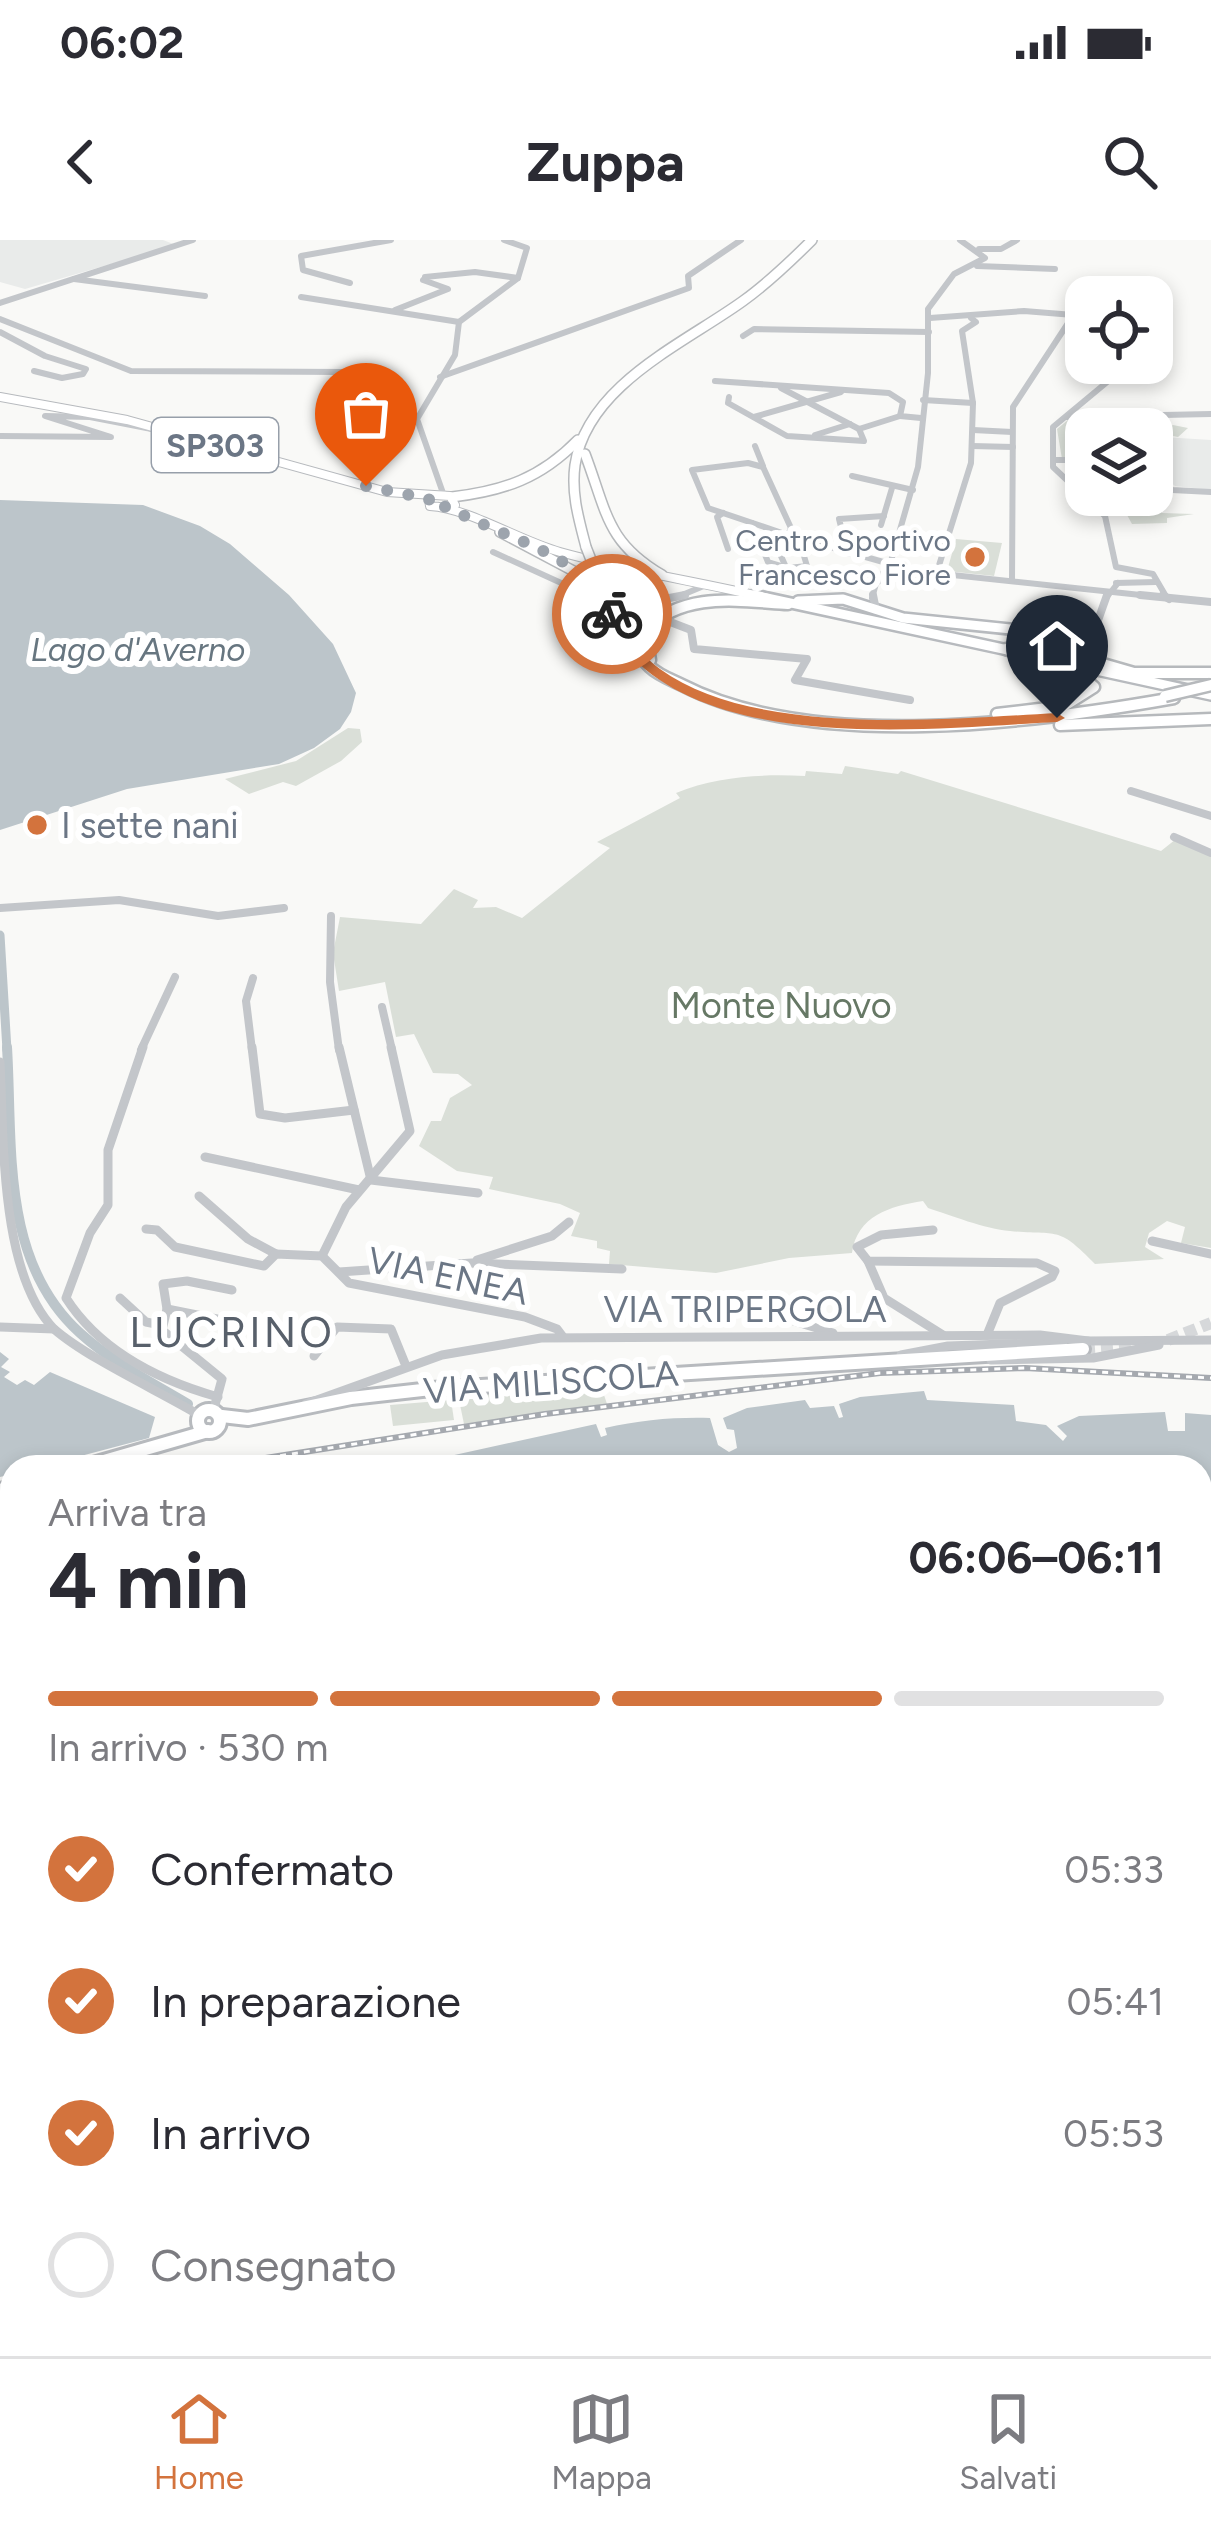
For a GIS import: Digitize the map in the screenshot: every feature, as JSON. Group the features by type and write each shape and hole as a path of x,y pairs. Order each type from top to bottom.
{"highway":[{"path":"448,500 498,492 557,464 627,380 767,284 815,240"},
{"path":"590,547 581,492 585,454 603,416 634,381 753,301 815,240"},
{"path":"583,437 572,489 630,648 654,672 725,704 833,722 972,722 1078,715 1211,690"},
{"path":"585,454 618,542 631,556 662,574"},
{"path":"500,532 584,576 650,660 705,692 777,711 1000,727 1211,719"},
{"path":"604,582 608,603"},
{"path":"650,660 645,630 670,610 731,600 788,604"},
{"path":"972,722 1068,703 1093,692 1088,677 1006,649"},
{"path":"1089,660 1134,673 1211,674"}],"main road":[{"name":"SP303","path":"0,397 97,413 429,499 430,506 448,500"},
{"path":"448,500 500,532 546,548 788,604 1211,690"},
{"path":"768,598 856,602 903,618 968,621 1039,632 1117,674"},
{"path":"854,617 838,609 856,602"},
{"path":"1025,654 1057,654 1065,645"},
{"name":"VIA MILISCOLA","path":"211,1418 243,1420 389,1394 1088,1349"},
{"path":"124,1455 183,1438 211,1418 389,1394"}],"street":[{"path":"0,303 194,240"},
{"path":"350,284 303,270 302,256 391,240"},
{"path":"448,500 416,419 455,355 459,322 518,278 527,244 504,240"},
{"path":"440,377 689,288 688,275 741,240"},
{"path":"876,610 871,599 878,574 890,563 913,490 931,318 928,309 952,275 985,258 960,240"},
{"path":"973,250 1001,249 1017,240"},
{"path":"972,266 1055,269"},
{"path":"392,310 448,289 424,278 475,272 518,278"},
{"path":"68,278 205,296"},
{"path":"302,297 459,322"},
{"path":"931,318 1024,310 1065,313"},
{"path":"936,574 968,476 973,403 962,331 976,322 971,318"},
{"path":"0,319 131,371 344,372"},
{"path":"1012,581 1014,404 1065,328"},
{"path":"743,336 754,329 929,332"},
{"path":"0,332 86,369 83,374 62,378 34,371"},
{"path":"24,344 44,336"},
{"path":"715,381 894,395 903,402 900,416"},
{"path":"1076,408 1105,384"},
{"path":"729,398 728,403 787,436 864,440 859,429 777,385"},
{"path":"754,417 848,390"},
{"path":"923,400 973,403"},
{"path":"1173,416 1211,415"},
{"path":"0,436 111,437 45,416 90,417 167,431"},
{"path":"859,429 900,416 921,418"},
{"path":"1065,417 1053,427 1053,467 1105,516 1116,567 1153,574 1158,598"},
{"path":"809,437 850,424"},
{"path":"973,430 1012,432"},
{"path":"0,436 41,438"},
{"path":"755,446 791,528 788,536"},
{"path":"972,446 1012,447"},
{"path":"1053,460 1065,460"},
{"path":"763,467 748,463 692,470 708,508 806,544 936,574"},
{"path":"852,476 913,490"},
{"path":"848,554 839,519 882,521 892,488"},
{"path":"1173,490 1211,493"},
{"path":"723,513 717,517 728,549"},
{"path":"752,523 767,562 788,568 807,566 806,544"},
{"path":"785,565 776,545 806,544"},
{"path":"493,552 575,589 634,601 681,600 706,584"},
{"path":"877,582 900,574 936,574 1211,602"},
{"path":"1087,587 1156,582"},
{"path":"968,621 1095,629 1108,592 1118,583"},
{"path":"1118,583 1114,590 1120,595"},
{"path":"634,601 630,607 650,615"},
{"path":"665,620 691,630 694,649 807,659 795,680 910,700"},
{"path":"1131,791 1211,816"},
{"path":"1174,837 1211,854"},
{"path":"0,908 133,900 218,916 284,908"},
{"path":"331,916 326,952 329,994 370,1180"},
{"path":"175,977 114,1112 105,1189 108,1205 70,1278 66,1298 72,1310 128,1359 176,1383 211,1418"},
{"path":"253,978 246,1001 260,1114 285,1118 354,1111"},
{"path":"322,1256 326,1238 359,1190 387,1152 410,1131 382,1007"},
{"path":"0,1062 10,1254 25,1292 54,1329 211,1418"},
{"path":"205,1157 359,1190"},
{"path":"370,1180 392,1179 478,1193"},
{"path":"146,1228 157,1230 175,1246 264,1266 276,1254 248,1239 199,1196"},
{"path":"472,1263 552,1236 569,1222"},
{"path":"933,1230 867,1238 857,1246 884,1298 943,1335"},
{"path":"1152,1241 1211,1254"},
{"name":"VIA ENEA","path":"276,1254 322,1256 349,1283 525,1317 563,1336"},
{"path":"868,1261 1052,1266 1052,1276 1018,1289 996,1305 987,1335"},
{"path":"338,1272 472,1263 622,1270"},
{"path":"211,1418 222,1384 217,1373 167,1337 161,1325 167,1309 166,1281 232,1290"},
{"path":"120,1298 146,1322 161,1325"},
{"path":"741,1305 844,1337"},
{"path":"167,1309 227,1321"},
{"path":"0,1327 54,1329"},
{"path":"314,1356 337,1327 391,1329 406,1366"},
{"name":"VIA TRIPERGOLA","path":"302,1408 317,1397 406,1366 472,1348 563,1336 987,1335 1088,1349"},
{"path":"1107,1340 1105,1348 1123,1353"},
{"name":"VIA MILISCOLA","path":"1088,1349 1107,1340 1211,1340"},
{"name":"VIA MILISCOLA","path":"1088,1349 1123,1353 1172,1342"}],"shaded area":[{"path":"0,240 163,240 176,245 25,289 0,282"},
{"path":"1173,438 1211,440 1211,490 1175,486"}],"green space":[{"path":"1065,422 1065,459 1062,459 1057,429"},
{"path":"1173,425 1188,428 1173,436"},
{"path":"1194,514 1167,518 1167,523 1132,524 1128,516"},
{"name":"Centro Sportivo Francesco Fiore","path":"956,539 1002,543 994,576 947,571"},
{"path":"348,728 360,729 362,742 341,761 296,786 283,782 249,794 225,779 296,761"},
{"name":"Monte Nuovo","path":"845,766 901,771 1161,851 1176,839 1211,855 1211,1248 1181,1243 1185,1227 1167,1221 1149,1233 1145,1247 1164,1259 1095,1264 1057,1235 990,1228 928,1208 923,1201 877,1215 861,1230 852,1253 789,1258 716,1273 609,1264 610,1251 597,1248 597,1241 571,1236 580,1213 560,1204 489,1189 493,1177 457,1171 419,1146 431,1121 441,1121 450,1098 472,1085 458,1074 433,1073 414,1034 396,1037 385,982 339,991 333,953 340,917 421,924 454,889 478,900 473,908 496,907 522,918 610,848 597,842 680,798 676,793 739,777 805,776 806,771 842,774"},
{"path":"601,1386 607,1404 464,1424 458,1395"},
{"path":"451,1400 454,1420 393,1426 390,1405"}],"water":[{"name":"Lago d'Averno","path":"0,500 143,505 200,526 230,544 289,595 333,644 356,693 351,712 340,729 314,748 279,764 127,789 0,830"},
{"path":"0,1352 9,1359 1,1367 10,1372 4,1377 17,1385 25,1380 34,1385 50,1372 155,1417 149,1438 85,1455 0,1455"},
{"path":"924,1391 927,1400 1014,1405 1016,1421 1046,1425 1063,1441 1067,1436 1057,1426 1079,1416 1165,1412 1168,1431 1185,1431 1185,1413 1211,1415 1211,1455 455,1455 596,1424 601,1437 607,1435 605,1428 684,1418 710,1418 718,1445 729,1452 737,1448 734,1430 727,1429 723,1418 747,1408 805,1400 810,1408 834,1406 839,1418 843,1417 839,1404 860,1397"}],"waterway":[{"path":"0,935 7,1050"},
{"path":"7,1047 16,1200 36,1272 54,1304 80,1333 188,1404"}],"tunnel":[{"path":"1168,1340 1211,1323"},
{"path":"1083,1349 1142,1345"}],"railway":[{"path":"285,1455 545,1414 880,1373 1025,1368 1211,1378"}],"way so far":[{"path":"366,486 429,499 430,506 448,507 572,568 592,584 612,614"}],"place":[{"name":"Centro Sportivo Francesco Fiore","path":"975,557"},
{"name":"I sette nani","path":"37,825"}],"district":[{"name":"LUCRINO","path":"232,1332"}],"route":[{"path":"612,614 626,643 654,672 703,697 739,708 814,720 905,725 1057,718"}]}
